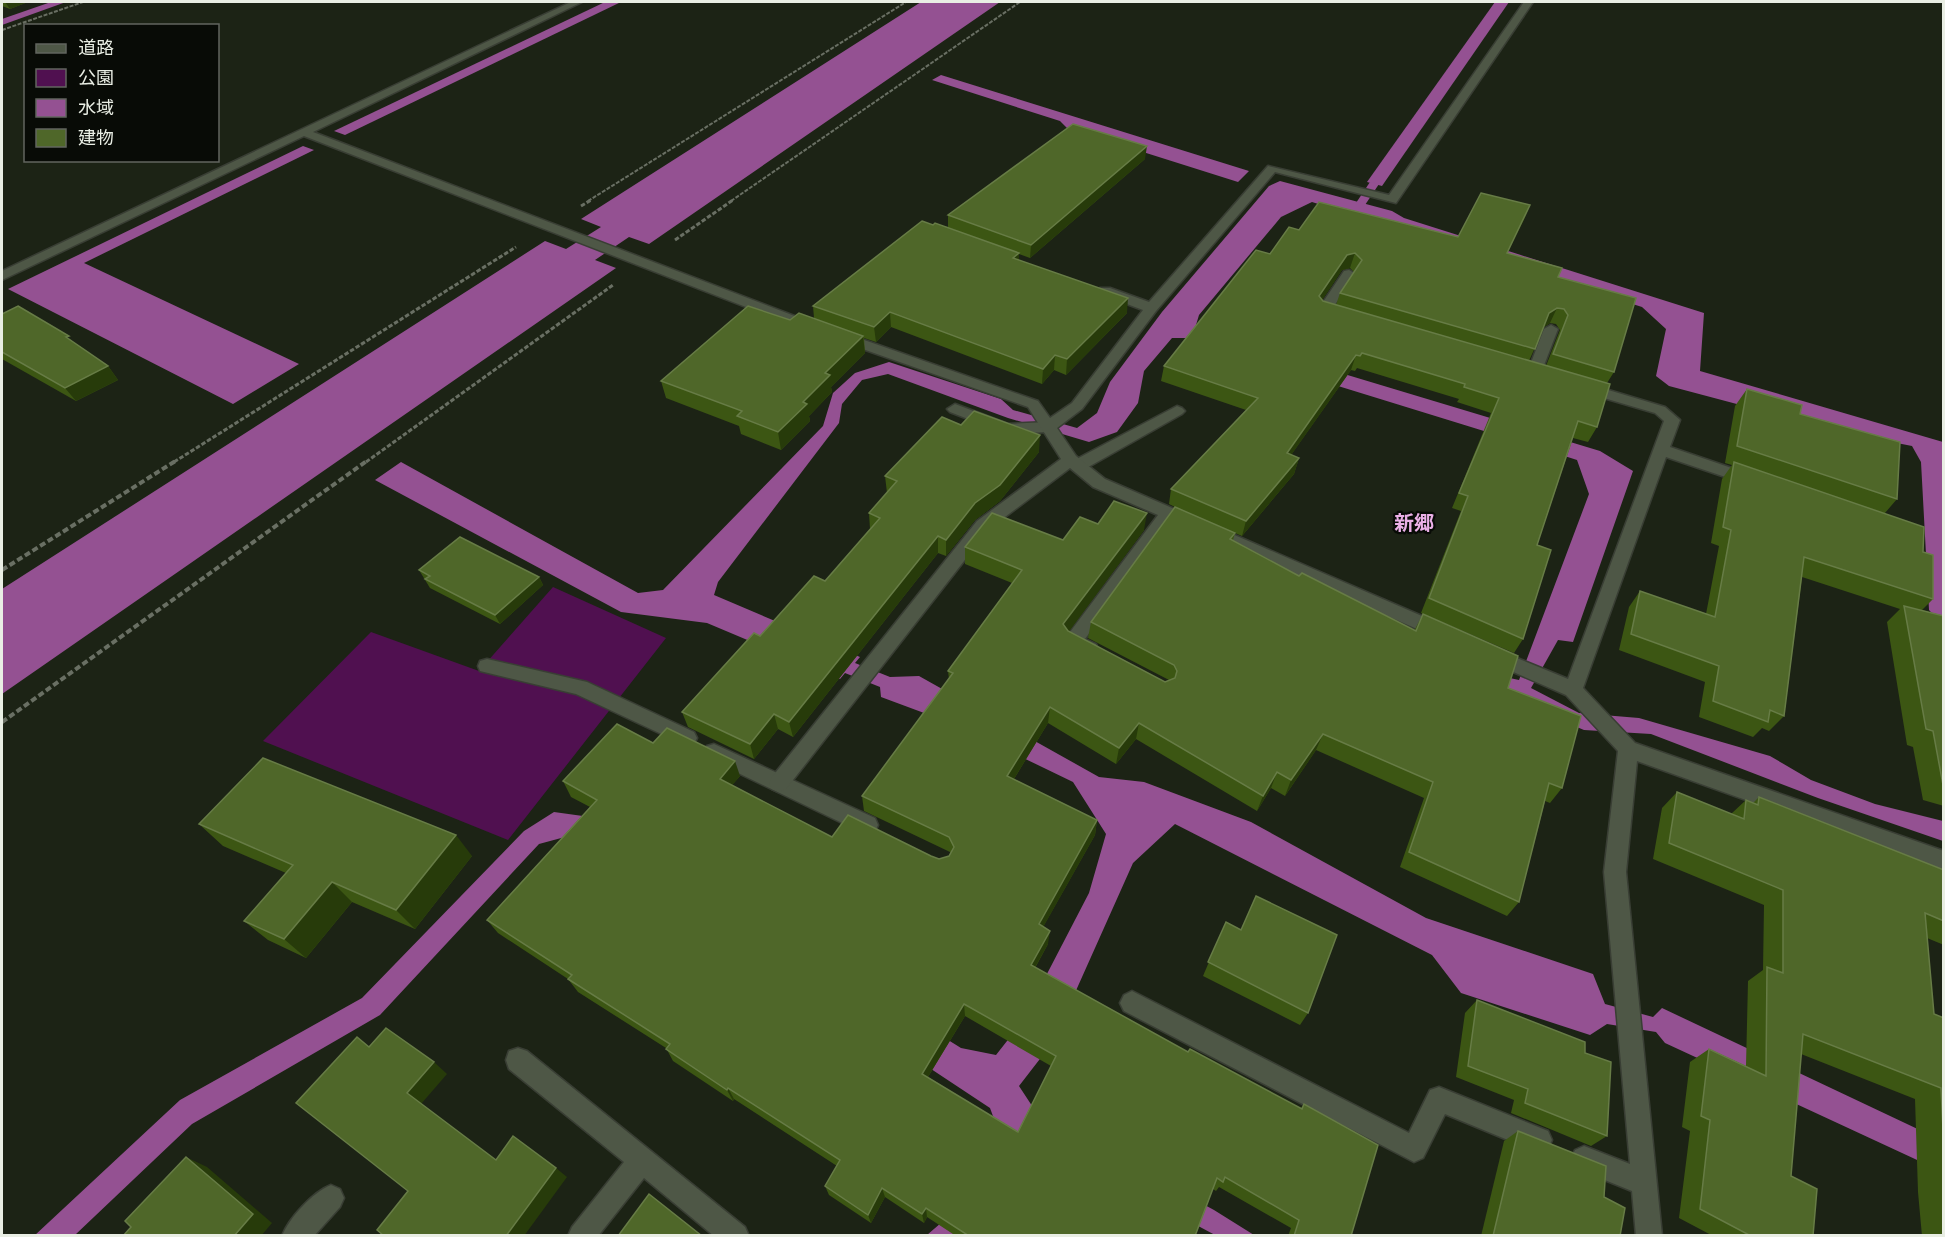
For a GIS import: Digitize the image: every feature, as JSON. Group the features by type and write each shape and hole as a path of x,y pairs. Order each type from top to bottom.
{"street":[{"path":"2,276 577,2"},
{"path":"1052,432 1065,415 1077,406 1151,308 1272,168 1392,200 1528,2"},
{"path":"303,132 817,330 1033,404 1074,463 1099,483 1455,638"},
{"path":"1349,274 1324,311 1357,321"},
{"path":"1095,288 1151,308"},
{"path":"1534,373 1551,328"},
{"path":"1568,383 1659,410 1672,420 1580,698"},
{"path":"955,409 1007,429 1027,428 1052,432"},
{"path":"779,783 983,525 1074,463 1177,411"},
{"path":"1661,450 1763,484"},
{"path":"1103,657 1073,641 1169,512"},
{"path":"1475,647 1546,679 1580,698 1624,744 1944,861"},
{"path":"487,666 580,687 880,831"},
{"path":"1624,744 1615,872 1646,1184 1649,1236"},
{"path":"1132,1003 1414,1149 1439,1099 1646,1184"},
{"path":"518,1060 736,1236"},
{"path":"581,1236 642,1160"},
{"path":"295,1236 331,1198"}],"path":[{"path":"2,30 83,2"},
{"path":"2,570 906,2"},
{"path":"2,722 643,263 1020,2"}],"green space":[{"path":"553,587 666,638 508,840 263,741 371,632 479,671"}],"water":[{"path":"51,2 66,2 2,25 2,19"},
{"path":"605,2 621,2 345,135 334,131"},
{"path":"921,2 1000,2 649,244 629,237 595,260 616,268 2,694 2,589 545,241 566,249 601,227 581,219"},
{"path":"1495,2 1509,2 1382,186 1367,182"},
{"path":"941,75 1249,171 1238,182 1067,128 1060,121 932,80"},
{"path":"303,146 314,150 84,263 299,364 233,404 8,289"},
{"path":"1280,181 1392,211 1404,218 1704,313 1700,371 1943,442 1943,625 1929,610 1921,462 1912,446 1846,433 1669,386 1656,376 1666,329 1642,307 1312,202 1281,217 1199,315 1196,325 1301,361 1600,451 1633,471 1573,642 1558,640 1531,688 1579,713 1639,718 1770,756 1811,780 1875,804 1943,821 1943,841 1818,798 1651,734 1584,730 1495,693 1505,677 1519,680 1589,494 1577,460 1189,338 1172,338 1144,371 1138,403 1117,432 1089,442 1008,418 888,374 862,380 842,404 839,423 718,582 714,595 860,657 855,663 890,677 919,676 1099,777 1144,782 1251,822 1426,918 1593,974 1605,1004 1653,1017 1662,1008 1943,1141 1943,1172 1665,1043 1656,1032 1607,1024 1590,1035 1461,993 1432,955 1175,824 1133,863 1053,1042 1019,1086 1038,1115 1214,1210 1254,1235 1215,1235 1019,1130 973,1221 956,1235 927,1235 963,1204 1001,1138 990,1108 576,834 539,844 380,1015 192,1124 75,1235 34,1236 180,1100 362,998 524,831 554,812 590,817 961,1048 996,1055 1022,1022 1089,893 1106,834 1073,782 951,723 881,697 880,687 845,673 840,679 707,623 621,612 375,480 401,462 638,593 663,590 823,426 833,393 855,373 889,362 1001,399 1013,410 1077,428 1097,413 1110,382 1162,312 1269,186"}],"building":[{"path":"1073,124 1147,146 1031,245 948,215"},
{"path":"1481,193 1530,205 1507,253 1562,268 1558,277 1636,298 1614,372 1553,354 1568,315 1564,309 1557,308 1549,313 1535,349 1340,293 1362,260 1355,253 1347,255 1319,296 1323,301 1610,384 1597,427 1578,421 1537,545 1551,550 1523,639 1429,598 1468,496 1459,493 1499,398 1464,387 1465,384 1362,353 1360,356 1356,355 1287,453 1299,458 1246,521 1171,489 1258,398 1164,366 1256,250 1270,254 1289,227 1299,230 1319,202 1458,237"},
{"path":"922,221 933,225 935,223 1019,253 1013,258 1128,298 1067,359 1055,355 1043,369 890,312 874,327 813,306"},
{"path":"18,306 69,336 66,337 108,366 65,388 2,352 2,314"},
{"path":"748,306 790,320 799,313 863,336 825,373 830,375 803,402 807,404 778,432 737,416 742,411 661,381"},
{"path":"1747,389 1802,405 1800,414 1900,442 1897,499 1737,446"},
{"path":"974,411 1040,435 1000,485 975,503 946,540 938,536 789,722 774,714 750,744 682,712 754,633 760,636 814,576 825,581 880,518 869,513 897,481 885,476 942,417 961,425"},
{"path":"1734,462 1924,527 1923,552 1933,555 1933,599 1804,557 1784,716 1770,710 1768,722 1713,701 1719,666 1631,634 1640,591 1715,617 1731,530 1723,527"},
{"path":"1114,501 1147,513 1063,624 1068,631 1165,682 1175,678 1177,671 1174,665 1091,622 1175,507 1235,533 1230,539 1299,576 1302,573 1416,631 1423,614 1518,656 1508,688 1581,716 1562,788 1549,783 1519,902 1409,852 1433,782 1323,734 1291,780 1277,772 1263,796 1139,723 1119,748 1050,707 1007,776 1097,820 1039,924 1050,931 1031,965 1188,1052 1190,1049 1302,1109 1304,1104 1378,1145 1351,1236 1294,1236 1299,1220 1225,1177 1223,1182 1217,1178 1195,1236 969,1236 926,1208 922,1214 882,1188 868,1215 825,1186 840,1160 666,1049 670,1044 568,979 572,975 487,920 597,800 563,781 617,724 653,743 667,728 735,761 720,779 832,837 848,815 931,856 939,859 949,856 954,847 949,837 862,796 953,673 948,671 1022,570 965,547 992,513 1063,540 1080,517 1098,524","holes":["964,1004 1056,1056 1018,1132 922,1074"]},
{"path":"460,537 539,577 495,615 425,579 430,576 419,570"},
{"path":"1904,606 1944,616 1944,785 1933,731 1926,729"},
{"path":"263,758 456,835 396,910 332,882 284,939 244,921 293,865 199,824"},
{"path":"1677,792 1744,819 1746,800 1758,805 1759,797 1944,870 1944,921 1925,913 1934,1014 1944,1018 1944,1151 1941,1088 1803,1034 1791,1176 1817,1189 1813,1236 1751,1236 1700,1209 1710,1120 1701,1116 1709,1049 1766,1076 1767,967 1783,973 1783,890 1669,843"},
{"path":"1256,896 1337,935 1308,1013 1208,962 1226,922 1241,930"},
{"path":"1477,1000 1585,1042 1585,1053 1611,1062 1607,1136 1525,1103 1528,1089 1468,1066"},
{"path":"386,1028 434,1062 407,1093 496,1160 513,1136 556,1168 506,1236 384,1236 377,1230 408,1191 296,1103 357,1037 369,1047"},
{"path":"1518,1131 1606,1166 1604,1197 1625,1208 1620,1236 1493,1236"},
{"path":"186,1157 253,1214 234,1236 123,1236 131,1227 125,1221"},
{"path":"649,1194 702,1236 618,1236"}],"waterway":[{"path":"1361,203 1374,184"}],"district":[{"name":"新郷","path":"1414,523"}]}
